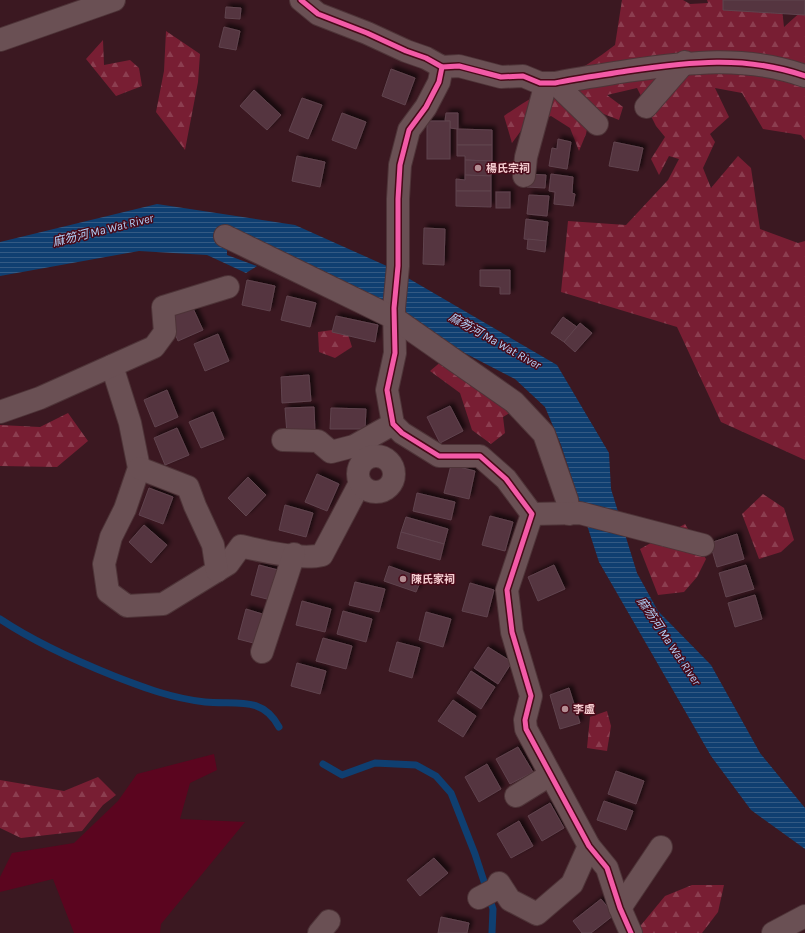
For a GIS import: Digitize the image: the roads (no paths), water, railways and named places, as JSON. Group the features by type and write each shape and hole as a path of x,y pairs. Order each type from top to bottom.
{"street":[{"path":"0,40 114,0"},
{"path":"301,0 318,14 426,58 442,67 459,66 500,77 523,76 540,83 551,83 686,62 739,61 783,68 805,76"},
{"path":"646,107 686,62"},
{"path":"783,68 805,64"},
{"path":"387,459 397,429 387,390 395,353 394,313 398,266 398,199 400,165 409,130 426,107 439,82 442,67"},
{"path":"551,83 597,124"},
{"path":"524,176 526,157 551,83"},
{"path":"225,236 394,313 514,402 544,434 567,500 574,513"},
{"path":"0,412 40,398 154,347 165,332 163,307 228,287"},
{"path":"112,366 130,423 139,468 125,509 111,537 104,564 108,592 127,606 163,604 228,564 241,546 266,552 294,554 312,558 322,556 360,483"},
{"path":"283,440 318,441 331,452 354,446 397,429"},
{"path":"397,429 439,456 480,456 506,478 532,514"},
{"path":"378,456 387,459 394,468 394,479 388,489 378,493 368,491 360,483 358,473 361,464 369,458 378,456"},
{"path":"139,468 188,487 213,545 217,572"},
{"path":"532,514 574,513 703,545"},
{"path":"532,514 507,590 512,632 531,696 525,720 526,729 589,846 607,868 620,908 631,933"},
{"path":"262,652 294,554"},
{"path":"516,796 550,775"},
{"path":"479,898 496,889 499,883 510,900 537,914 572,884 589,846"},
{"path":"620,908 661,847"},
{"path":"772,933 805,916"}],"water":[{"name":"麻笏河 Ma Wat River","path":"157,204 295,225 389,267 557,365 609,453 611,489 637,573 658,611 711,665 760,753 805,808 805,849 751,810 711,756 599,562 561,445 545,407 515,379 227,230 227,255 257,266 246,273 207,255 139,251 0,276 0,242"}],"waterway":[{"path":"0,619 27,636 84,664 114,676 181,698 205,702 237,703 256,706 264,710 272,717 279,727"},
{"path":"323,764 342,775 375,763 416,765 436,776 451,793 475,854 493,909 492,933"}],"place":[{"name":"楊氏宗祠","path":"478,168"},
{"name":"陳氏家祠","path":"403,579"},
{"name":"李盧","path":"565,709"}]}
